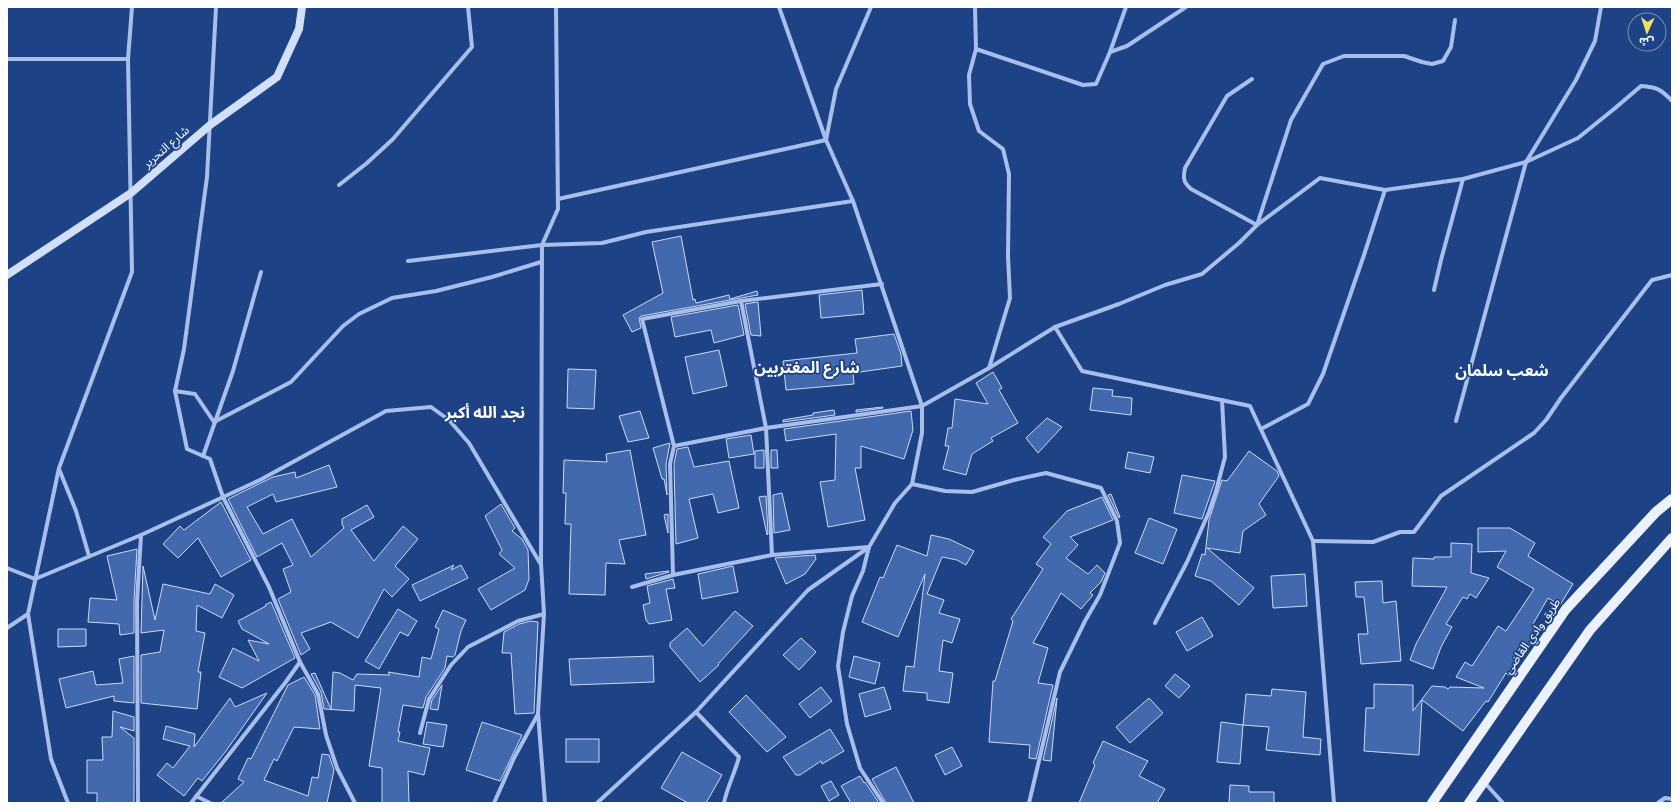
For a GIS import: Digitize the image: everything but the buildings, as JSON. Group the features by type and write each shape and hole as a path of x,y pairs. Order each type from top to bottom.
{"main road":[{"name":"شارع التحرير","path":"7,275 131,193 210,125 277,77 299,29 302,7"},
{"name":"طريق وادي القاضي","path":"1432,803 1566,609 1656,512 1672,499"},
{"path":"1469,803 1590,630 1672,538"}],"street":[{"path":"68,803 51,759 28,614 59,468 132,272 128,58 132,7"},
{"path":"216,7 206,177 185,341 175,391 187,449 210,459 223,497 269,587 300,662 318,694 326,735 337,768 355,803"},
{"path":"339,185 367,163 393,139 472,47 468,7"},
{"path":"545,803 538,713 544,614 541,563 541,262 542,244 558,209 556,7"},
{"path":"779,7 826,140 853,201 922,406 922,434 912,484 895,503 869,547 864,571 852,596 843,632 838,666 847,724 860,768 883,803"},
{"path":"826,140 836,89 872,7"},
{"path":"975,7 976,50 969,75 970,104 979,131 1003,149 1009,174 1008,256 1010,298 989,368"},
{"path":"976,50 1083,85 1096,84 1110,52 1126,7"},
{"path":"1110,52 1127,46 1186,7"},
{"path":"1456,421 1526,162 1579,73 1595,41 1601,7"},
{"path":"1257,225 1291,120 1323,64 1344,56 1404,56 1432,64 1443,60 1451,47 1455,20"},
{"path":"7,59 128,58"},
{"path":"1252,79 1226,96 1185,168 1183,176 1185,184 1191,189 1257,225"},
{"path":"674,446 766,428 922,406 989,368 1056,327 1165,285 1202,274 1239,243 1257,225 1320,178 1385,190 1463,179 1526,162 1578,138 1614,110 1641,86 1655,87 1672,101"},
{"path":"558,199 826,140"},
{"path":"1434,290 1463,179"},
{"path":"1261,429 1308,404 1323,374 1385,190"},
{"path":"408,262 542,244 602,243 646,232 853,201"},
{"path":"214,422 291,382 343,326 365,310 392,298 436,291 492,277 541,262"},
{"path":"203,456 233,371 261,272"},
{"path":"1313,541 1373,542 1400,532 1414,532 1441,496 1534,433 1546,420 1652,280 1672,275"},
{"path":"672,575 670,464 674,446 642,319 742,301 882,284"},
{"path":"742,301 766,428 772,555"},
{"path":"1056,327 1082,371 1250,406 1313,541 1334,803"},
{"path":"175,391 195,394 214,422"},
{"path":"1155,623 1187,562 1209,512 1216,491 1225,457 1222,400"},
{"path":"7,568 35,578 141,535 260,480 386,411 431,407 449,420 469,443 541,563"},
{"path":"59,468 76,511 89,556"},
{"path":"912,484 945,491 972,492 1046,473 1101,488 1117,521 1120,543 1100,595 1085,621 1060,672 1030,803"},
{"path":"138,803 137,601 141,535"},
{"path":"632,587 672,575 772,555 869,547"},
{"path":"597,803 696,712 808,590 869,547"},
{"path":"7,628 28,614"},
{"path":"420,733 429,699 451,665 468,647 518,621 544,614"},
{"path":"190,803 286,683 300,662"},
{"path":"696,712 739,757 725,794 724,803"},
{"path":"494,803 514,758 538,713"},
{"path":"1484,782 1503,803"},
{"path":"196,796 210,803"},
{"path":"1658,803 1665,798 1672,799"}],"district":[{"name":"شارع المغتربين","path":"807,367"},
{"name":"شعب سلمان","path":"1502,370"},
{"name":"نجد الله أكبر","path":"485,412"}]}
